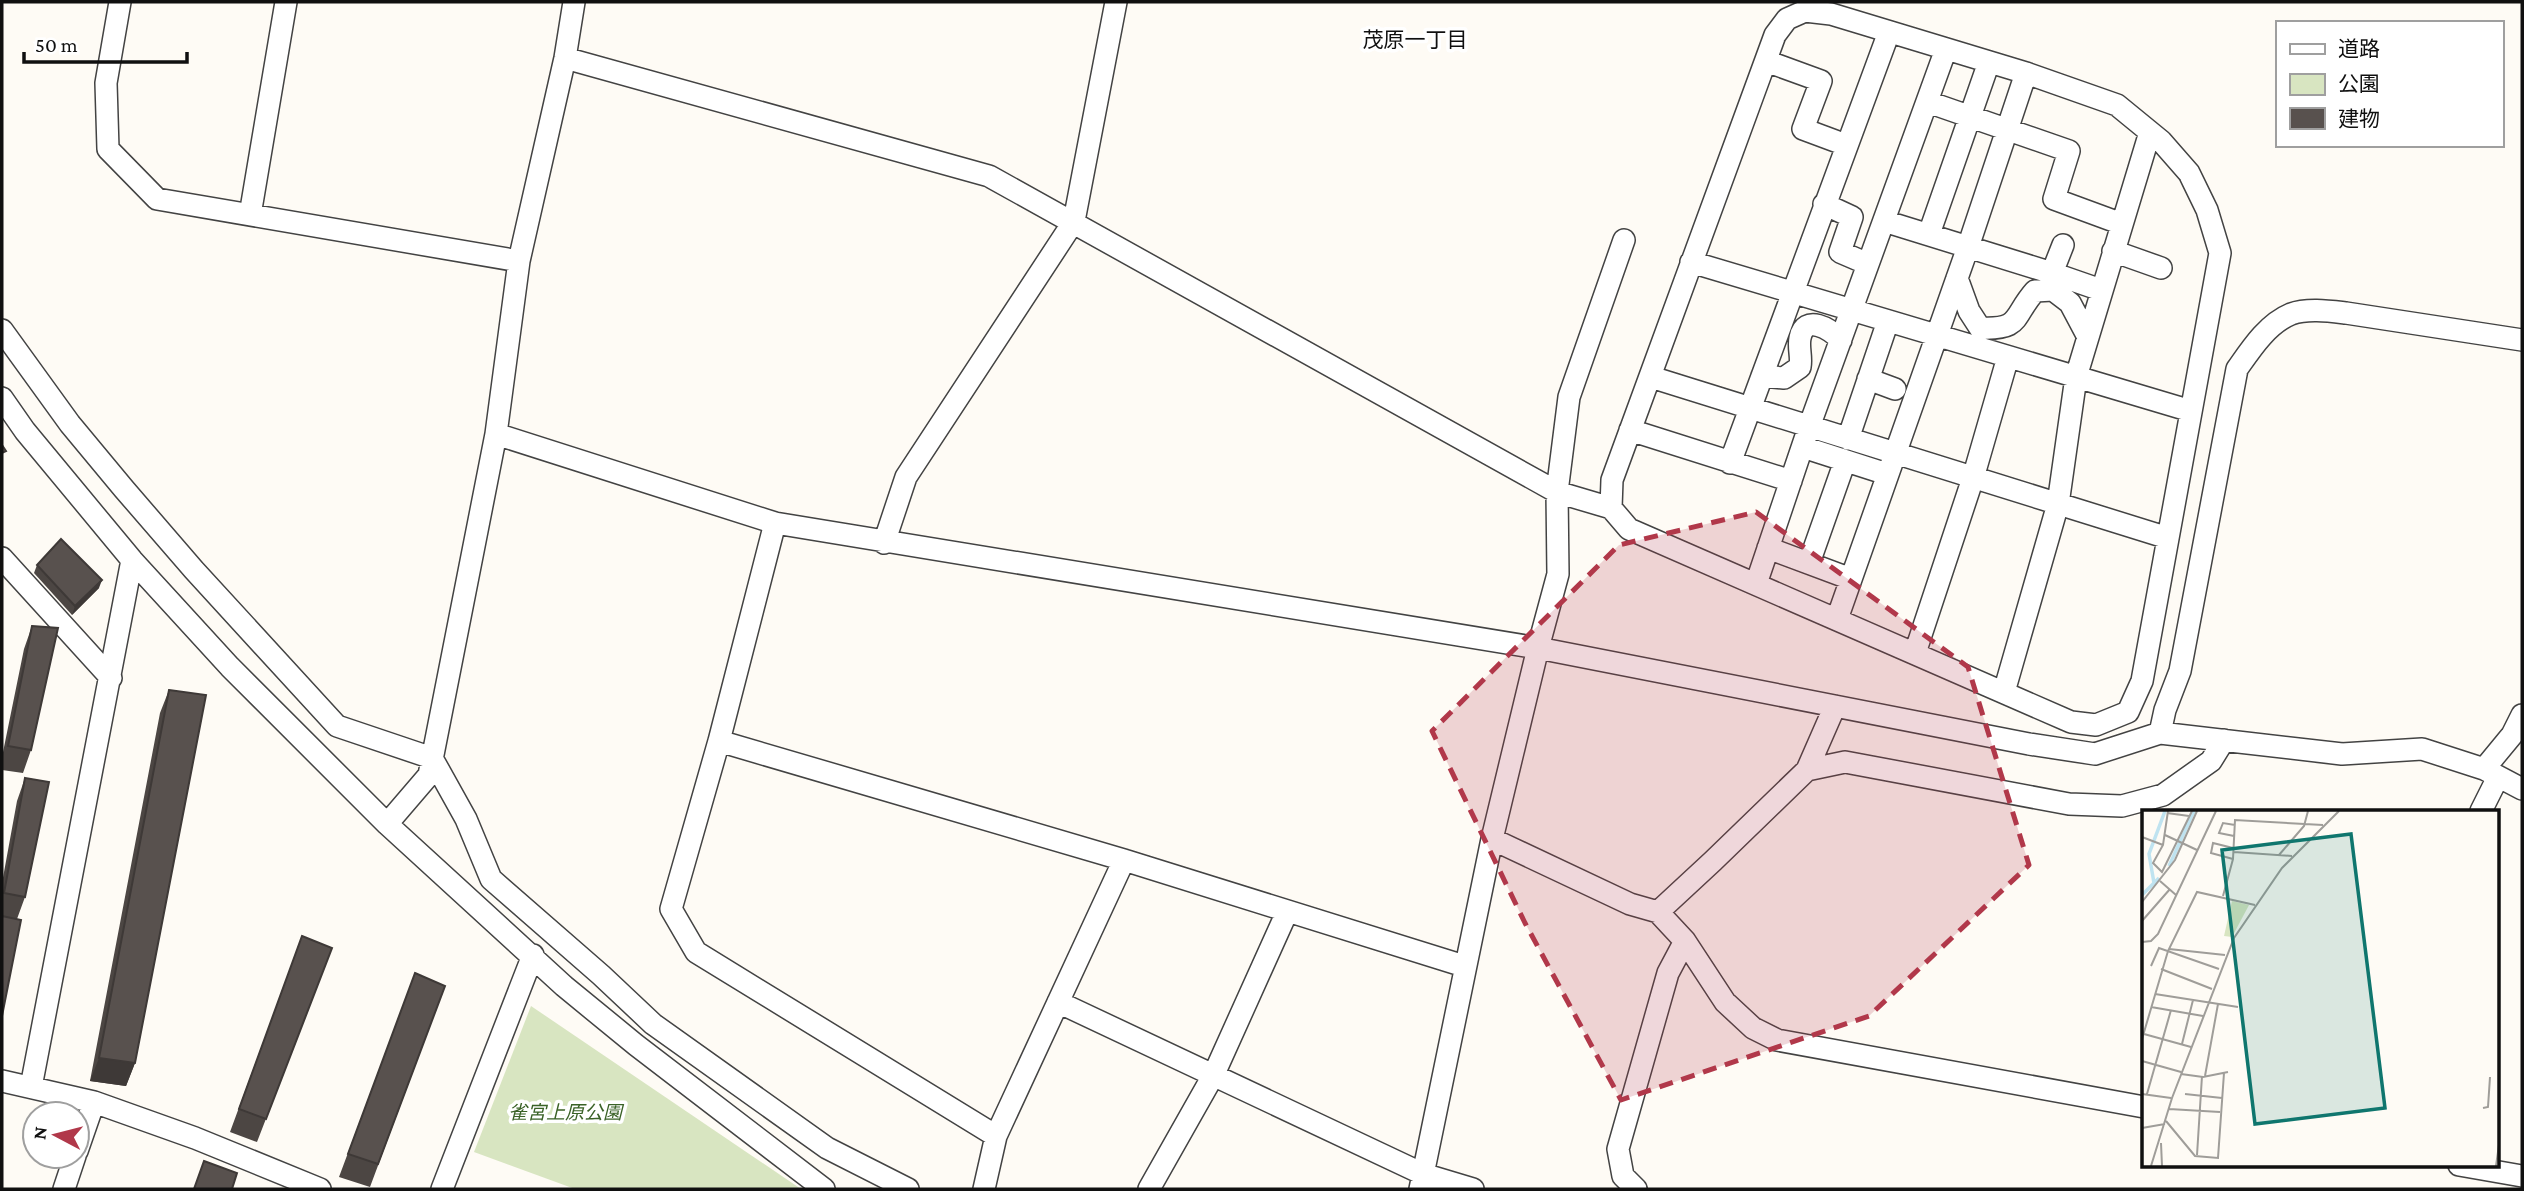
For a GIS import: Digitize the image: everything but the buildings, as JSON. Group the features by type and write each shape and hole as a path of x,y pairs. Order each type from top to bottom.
{"street":[{"path":"120,2 106,83 108,149 157,199 519,261"},
{"path":"250,215 286,2"},
{"path":"387,824 429,775 496,434 519,261 565,58 574,2"},
{"path":"884,543 906,477 1073,221 1116,2"},
{"path":"565,58 989,176 1557,492 1611,508 1629,528 2071,722 2096,725 2128,712 2141,681 2220,253 2207,210 2189,173 2151,132 2117,104 2026,73 1831,14 1805,11 1787,19 1775,35 1612,480 1611,508"},
{"path":"1730,463 1889,32"},
{"path":"1756,584 1840,340 1946,49"},
{"path":"1766,61 1821,81 1802,129 1846,145"},
{"path":"1929,234 1989,62"},
{"path":"1837,619 1968,247 2026,73"},
{"path":"1928,102 2069,151 2054,199 2122,224"},
{"path":"2004,692 2058,504 2076,377 2087,335 2151,132"},
{"path":"1824,204 1852,216 1840,252 1868,264"},
{"path":"1884,221 2101,290"},
{"path":"1422,1182 1492,839 1558,574 1557,492 1569,397 1624,240"},
{"path":"2052,273 2063,245"},
{"path":"2113,251 2161,268"},
{"path":"1691,262 2191,411"},
{"path":"1957,278 1969,311 1980,328 2002,329 2015,321 2035,290 2053,290 2070,303 2087,335"},
{"path":"2160,733 2165,710 2180,671 2237,369 2259,337 2291,314 2317,311 2522,340"},
{"path":"1848,439 1888,321"},
{"path":"1762,376 1784,378 1800,367 1801,334 1807,327 1826,327 1840,340"},
{"path":"2,330 70,424 124,489 337,726 432,758 466,819 491,879 653,1024 827,1148 908,1189"},
{"path":"1914,653 1973,478 2008,356"},
{"path":"1651,377 1750,408 1845,461 1887,474"},
{"path":"1868,379 1895,389"},
{"path":"2,398 25,431 132,560 230,667 387,824 564,986 636,1045 824,1189"},
{"path":"1630,430 1791,481"},
{"path":"496,434 775,523 884,543 1538,648 2029,744 2095,754 2160,733 2343,754 2422,749 2491,773 2522,789"},
{"path":"1806,437 1848,439 2168,538"},
{"path":"1809,563 1840,506 1845,461"},
{"path":"775,523 719,741 671,909 696,952 996,1136"},
{"path":"1768,548 1851,579"},
{"path":"2,558 111,678"},
{"path":"31,1087 132,560"},
{"path":"1657,912 1807,770 1835,706"},
{"path":"2481,810 2491,773 2522,715"},
{"path":"1807,770 1845,762 2069,804 2122,806 2163,795 2211,761 2224,740"},
{"path":"719,741 1124,860 1464,966"},
{"path":"1492,839 1630,904 1657,912 1685,941 1725,1002 1753,1028 1777,1040 2142,1108"},
{"path":"984,1189 996,1136 1124,860"},
{"path":"1149,1189 1214,1074 1287,912"},
{"path":"1636,1189 1623,1176 1618,1149 1668,973 1685,941"},
{"path":"442,1189 533,955"},
{"path":"1058,1002 1214,1074 1422,1182 1473,1189"},
{"path":"2,1081 94,1101 195,1138 320,1189"},
{"path":"91,1110 94,1101"},
{"path":"2465,1166 2522,1176"},
{"path":"64,1189 71,1170"}],"highlighted area":[{"path":"1756,512 1968,667 2029,865 1869,1016 1621,1100 1525,923 1432,731 1619,545"}],"green space":[{"name":"雀宮上原公園","path":"531,1006 801,1189 575,1189 474,1152"}],"district":[{"name":"茂原一丁目","path":"1415,40"}]}
